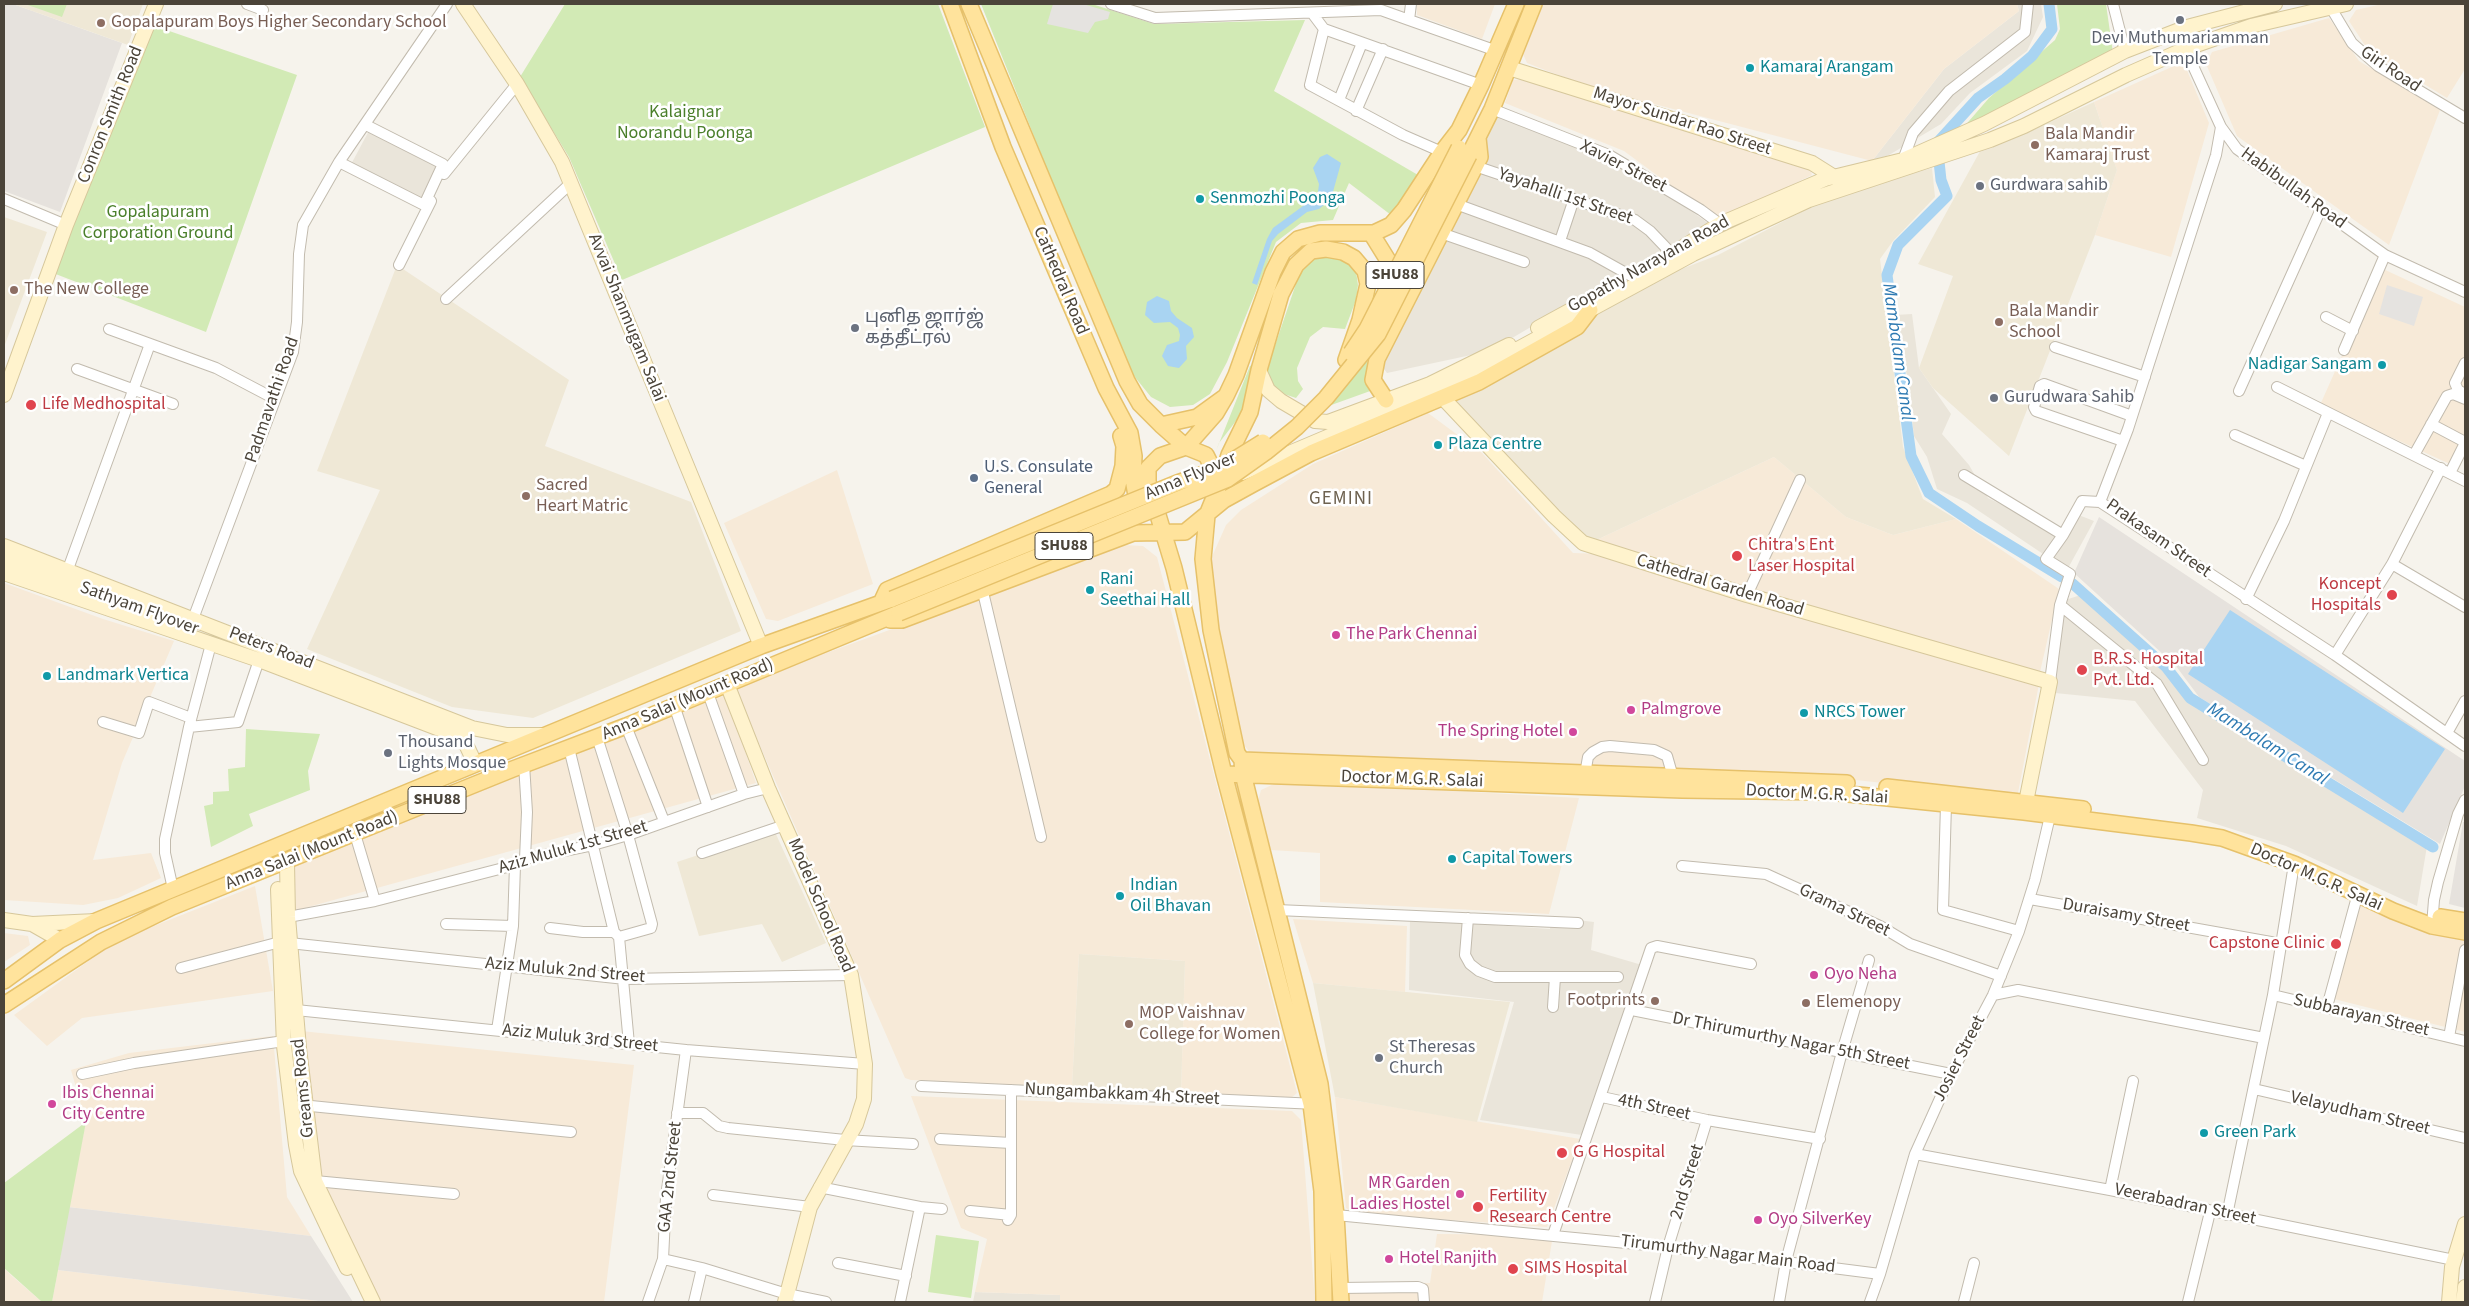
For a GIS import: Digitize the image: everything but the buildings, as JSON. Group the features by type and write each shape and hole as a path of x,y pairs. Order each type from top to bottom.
{"main road":[{"name":"Conron Smith Road","path":"4,395 66,225 156,4"},
{"name":"Avvai Shanmugam Salai","path":"463,4 517,84 562,162 761,646"},
{"name":"Cathedral Road","path":"950,4 1003,147 1107,392 1130,433 1134,456 1133,480 1139,533"},
{"name":"Cathedral Road","path":"969,4 1127,381 1140,404 1186,447 1206,456 1224,481"},
{"name":"SHU88","path":"1459,130 1516,4"},
{"name":"SHU88","path":"1492,109 1534,4"},
{"path":"1924,157 2125,51 2177,31 2276,4 2279,18"},
{"path":"1924,157 1962,151 2024,126 2100,87 2185,49 2279,18 2346,4"},
{"name":"Mayor Sundar Rao Street","path":"1509,68 1812,163 1850,188"},
{"path":"2091,70 2100,87"},
{"name":"Anna Flyover","path":"886,602 1221,468 1256,448 1290,422 1318,395 1346,360 1367,329 1468,156 1492,109"},
{"path":"1341,1295 1336,1210 1317,1104 1290,1022 1224,774 1169,551 1148,482 1148,468 1160,456 1186,447 1216,413 1236,375 1273,272 1283,252 1298,239 1320,233 1371,233 1391,225 1404,210 1442,152 1459,130"},
{"name":"Anna Flyover","path":"1224,481 1297,427 1326,398 1378,334 1468,156 1459,130"},
{"path":"1386,400 1373,380 1374,369 1414,284 1456,204 1468,156"},
{"name":"Gopathy Narayana Road","path":"1259,370 1268,390 1315,421 1334,420 1430,384 1468,367 1576,306 1633,277 1720,224 1796,191 1834,177 1903,160 1924,157"},
{"name":"Anna Flyover","path":"884,620 1224,481 1457,382 1693,254 1809,200 1850,188 1924,157"},
{"path":"1371,233 1389,262 1414,284"},
{"path":"1324,1302 1322,1191 1317,1104 1320,1084 1235,744 1211,630 1203,559 1207,515 1224,481 1228,454 1250,412 1259,370 1281,294 1296,265 1311,251 1326,249 1343,252 1354,258 1365,272 1368,284 1360,320 1346,360"},
{"path":"884,620 902,620 982,588 1139,533 1185,532 1224,500 1312,453 1479,382 1577,327 1590,310"},
{"path":"886,602 887,590 1069,513 1111,494 1117,489 1124,446 1107,392"},
{"path":"1161,425 1197,417 1226,396"},
{"name":"Cathedral Garden Road","path":"1443,398 1554,516 1583,542 1746,595 2050,682"},
{"path":"1117,489 1139,533 1169,551"},
{"name":"Peters Road","path":"4,546 68,569 193,619 304,670 391,703 472,728 507,736 543,735"},
{"name":"Sathyam Flyover","path":"4,559 304,670"},
{"name":"Peters Road","path":"4,573 259,660 304,670"},
{"name":"Anna Salai (Mount Road)","path":"4,981 60,940 96,921 761,646 886,602"},
{"name":"Anna Salai (Mount Road)","path":"4,1005 101,942 172,907 524,764 708,693 884,620"},
{"path":"2025,807 2050,682"},
{"name":"Model School Road","path":"727,684 768,788 851,975 865,1064 864,1099 856,1124 818,1188 810,1206 786,1298"},
{"name":"Peters Road","path":"391,703 464,738 472,757 470,766"},
{"name":"Doctor M.G.R. Salai","path":"1242,767 1682,790 1829,792 1946,804 2025,807 2050,816 2222,838 2294,864 2400,910"},
{"name":"Doctor M.G.R. Salai","path":"1224,774 1242,767 1826,781 2025,807 2177,822 2224,832 2323,869 2400,910"},
{"name":"Greams Road","path":"282,863 288,918 285,943 296,1010 305,1105 315,1181 373,1302"},
{"name":"Greams Road","path":"282,863 285,943 284,1041 290,1104 301,1171 333,1243 364,1302"},
{"path":"2400,910 2465,932"},
{"path":"4,920 32,924 96,921"},
{"path":"2432,920 2465,921"},
{"path":"32,924 60,940"},
{"path":"44,951 57,970"},
{"path":"1290,1022 1302,1008"},
{"path":"1322,1191 1336,1210"},
{"path":"2448,1302 2454,1260 2465,1224"},
{"path":"2463,1302 2465,1287"}],"street":[{"path":"247,4 263,10"},
{"name":"Padmavathi Road","path":"193,619 292,352 298,322 299,254 303,225 339,162 448,4"},
{"path":"1111,4 1155,18 1381,10 1494,50"},
{"path":"1408,20 1411,4"},
{"path":"1903,160 1913,133 1949,91 2025,32 2028,4"},
{"path":"2113,4 2125,51"},
{"name":"Giri Road","path":"2330,8 2352,43 2378,66 2465,118"},
{"path":"1312,13 1324,29 1481,85"},
{"path":"1324,29 1310,85 1356,111 1442,152"},
{"name":"Habibullah Road","path":"2177,31 2221,127 2237,150 2386,255 2465,292"},
{"path":"1339,100 1362,43"},
{"path":"1356,111 1383,49"},
{"path":"399,265 447,170 517,84"},
{"name":"Xavier Street","path":"1492,109 1609,155 1701,210 1720,224"},
{"path":"339,162 424,205 444,165 366,125"},
{"name":"Prakasam Street","path":"2221,127 2216,155 2145,377 2100,502 2246,599 2335,655 2465,744"},
{"name":"Yayahalli 1st Street","path":"1468,156 1574,200 1635,220 1650,231 1672,254"},
{"path":"446,299 571,183"},
{"path":"4,198 66,225"},
{"path":"1560,241 1574,200"},
{"path":"1456,204 1590,253 1633,277"},
{"path":"2240,391 2321,210"},
{"path":"1441,233 1524,262"},
{"path":"2344,350 2386,255"},
{"path":"2326,317 2353,331"},
{"path":"109,329 216,368 275,399"},
{"path":"68,569 150,344"},
{"path":"2055,348 2145,377"},
{"path":"2465,363 2455,384 2465,394"},
{"path":"77,370 173,404"},
{"path":"2123,441 2036,411 2034,407 2040,386 2044,384 2132,416"},
{"path":"2276,387 2465,481"},
{"path":"2414,455 2447,396 2453,394 2465,399"},
{"path":"2246,599 2284,521 2328,413"},
{"path":"2335,655 2392,564 2446,470 2465,442 2431,424"},
{"path":"2235,435 2306,466"},
{"path":"1964,475 2063,535"},
{"path":"1746,595 1800,480"},
{"path":"2050,682 2060,605 2070,574 2046,559 2063,535 2082,500 2100,502"},
{"path":"2392,564 2465,607"},
{"path":"982,588 1041,837"},
{"path":"2060,605 2157,684 2203,760"},
{"path":"173,889 165,853 165,839 190,722 211,644"},
{"path":"103,722 139,732 149,702 190,722 238,722 259,660"},
{"path":"708,693 744,794"},
{"path":"2447,733 2465,701"},
{"path":"674,706 708,807"},
{"path":"626,726 664,822"},
{"path":"550,928 616,934 650,928 652,924 628,835 597,737"},
{"path":"1585,774 1588,757 1593,752 1610,746 1654,750 1667,756 1673,777"},
{"path":"569,748 616,934 625,979 629,1044"},
{"path":"524,764 527,812 525,859"},
{"name":"Aziz Muluk 1st Street","path":"288,918 375,901 515,865 525,859 593,845 628,835 744,794 768,788"},
{"path":"2432,920 2434,900 2450,839 2458,814 2465,800"},
{"path":"1946,804 1943,910 2019,931"},
{"name":"Josier Street","path":"1870,1302 1915,1154 1951,1074 1993,995 2019,931 2030,899 2050,816"},
{"path":"702,853 785,824"},
{"path":"355,834 375,901"},
{"path":"2227,1215 2273,995 2294,864"},
{"path":"497,1030 513,926 515,865"},
{"name":"Grama Street","path":"1682,866 1766,874 1880,926 1910,944 2001,976"},
{"path":"2327,1007 2358,893"},
{"name":"Duraisamy Street","path":"2030,899 2282,944"},
{"path":"1277,910 1578,923"},
{"path":"1468,918 1466,955 1470,964 1479,972 1495,977 1618,977"},
{"path":"446,924 513,926"},
{"path":"181,968 285,943"},
{"name":"Aziz Muluk 2nd Street","path":"285,943 625,979 851,975"},
{"path":"1554,1235 1653,946 1751,964"},
{"name":"Subbarayan Street","path":"2449,1037 2465,950"},
{"path":"1779,1302 1786,1261 1842,1052 1869,960"},
{"path":"1554,1007 1555,977"},
{"path":"1993,995 2018,990 2264,1038"},
{"name":"Subbarayan Street","path":"2273,995 2465,1041"},
{"name":"Aziz Muluk 3rd Street","path":"296,1010 686,1050 865,1064"},
{"name":"Dr Thirumurthy Nagar 5th Street","path":"1632,1010 1951,1074"},
{"path":"82,1074 134,1063 284,1041"},
{"name":"GAA 2nd Street","path":"648,1302 663,1259 666,1197 686,1050"},
{"path":"2110,1190 2133,1081"},
{"name":"Nungambakkam 4h Street","path":"921,1086 1317,1104"},
{"name":"Velayudham Street","path":"2254,1089 2465,1138"},
{"path":"970,1212 1010,1217 1011,1090"},
{"name":"4th Street","path":"1602,1097 1707,1120 1820,1139"},
{"path":"290,1104 571,1132"},
{"path":"677,1113 703,1113 719,1126 728,1128 845,1140 913,1144"},
{"name":"2nd Street","path":"1655,1302 1668,1247 1707,1120"},
{"path":"940,1139 1011,1143"},
{"name":"Veerabadran Street","path":"1915,1154 2110,1190 2210,1212 2454,1260"},
{"path":"315,1181 454,1194"},
{"path":"818,1188 920,1208 942,1209"},
{"path":"713,1195 810,1206"},
{"path":"900,1302 920,1208"},
{"name":"Tirumurthy Nagar Main Road","path":"1336,1210 1668,1247 1880,1274"},
{"path":"2188,1302 2210,1212"},
{"path":"663,1259 702,1268 786,1298 826,1302"},
{"path":"838,1263 906,1276"},
{"path":"1964,1302 1974,1263"},
{"path":"694,1302 702,1268"},
{"path":"1341,1295 1418,1287 1423,1289 1424,1302"}],"shaded area":[{"path":"4,4 13,4 122,43 60,212 4,191"},
{"name":"Gopalapuram Boys Higher Secondary School","path":"13,4 143,4 128,45"},
{"path":"1053,4 1083,4 1110,12 1108,19 1095,22 1088,33 1047,24"},
{"path":"1417,4 1495,4 1482,39 1417,15"},
{"path":"1543,4 2017,4 2019,11 1944,69 1872,161 1589,87 1527,63 1523,54"},
{"path":"2017,4 2041,4 2043,17 2027,51 1970,93 1941,124 1889,155 1872,161 1944,69 2019,11"},
{"path":"2382,4 2465,4 2465,69 2447,98 2368,50 2349,21 2356,10"},
{"path":"2329,18 2359,61 2440,110 2389,245 2237,136 2206,64 2212,52"},
{"path":"2176,65 2186,68 2209,123 2171,257 2095,235 2117,170 2094,102"},
{"path":"1523,79 1810,168 1812,175 1724,218 1715,218 1624,151 1505,103 1513,80"},
{"name":"Bala Mandir School","path":"2094,102 2117,170 2095,235 2009,456 1933,388 1919,368 1953,276 1918,264 1984,144 2035,129"},
{"path":"1496,104 1621,162 1708,223 1490,351 1387,373 1381,365"},
{"path":"371,127 445,167 422,210 348,170"},
{"path":"1932,168 1935,197 1893,241 1880,259 1903,447 1923,499 1956,519 1893,535 1846,517 1774,457 1590,543 1454,400 1640,285 1718,255 1811,207 1864,187"},
{"name":"The New College","path":"4,217 47,232 4,347"},
{"name":"Sacred Heart Matric","path":"397,265 569,380 545,446 691,502 741,631 533,718 452,707 307,649 380,490 317,471"},
{"path":"2381,268 2465,307 2465,438 2450,464 2320,405"},
{"path":"2387,285 2423,297 2414,326 2379,314"},
{"path":"1912,314 1919,368 1951,414 1942,434 1969,465 1988,498 2063,535 2076,514 2094,521 2067,570 1967,503 1937,489 1927,457 1914,436 1907,376 1895,315"},
{"path":"1428,413 1482,453 1573,553 1606,554 2039,684 2017,798 1829,777 1253,756 1242,743 1214,618 1207,568 1226,525 1241,510 1313,464"},
{"path":"1774,457 1846,517 1893,535 1956,519 2059,589 2040,672 1590,543"},
{"path":"837,470 873,584 778,621 766,619 724,523"},
{"path":"2099,517 2465,761 2465,786 2440,844 2199,697 2176,666 2074,573"},
{"path":"1123,545 1143,546 1157,557 1297,1093 1291,1098 1181,1092 1185,961 1079,954 1072,1087 911,1080 905,1078 736,691 741,684"},
{"path":"4,583 103,619 174,641 122,763 93,860 151,853 161,878 118,898 83,905 4,900"},
{"path":"2081,595 2163,666 2194,702 2427,846 2417,906 2286,846 2197,818 2203,790 2135,701 2045,692 2065,600"},
{"path":"726,695 756,783 294,911 293,867 513,777"},
{"path":"1274,784 1416,789 1579,798 1549,914 1320,902 1320,853 1271,850 1257,805 1261,790"},
{"path":"2463,822 2465,822 2465,908 2449,904"},
{"path":"774,830 826,943 782,962 762,924 699,936 677,862"},
{"path":"255,886 273,991 82,1018 47,1046 14,1015 116,941"},
{"path":"2356,899 2410,928 2465,940 2465,1032 2334,999"},
{"path":"1551,917 1594,922 1591,950 1642,965 1582,1135 1480,1120 1514,1002 1409,990 1410,919 1550,929"},
{"path":"1293,919 1407,926 1405,992 1313,983"},
{"path":"4,933 28,936 30,945 4,962"},
{"name":"MOP Vaishnav College for Women","path":"1079,954 1185,961 1181,1092 1072,1087"},
{"path":"1313,983 1510,1002 1477,1122 1335,1097"},
{"path":"301,1031 634,1065 604,1302 375,1302 318,1204"},
{"path":"273,1036 287,1197 311,1236 68,1207 86,1122 71,1070 129,1053"},
{"path":"911,1096 1292,1111 1301,1120 1315,1302 1060,1302 1060,1295 975,1292 987,1239 961,1228"},
{"path":"1335,1097 1580,1139 1547,1227 1353,1213 1346,1208"},
{"path":"68,1207 311,1236 353,1302 327,1302 58,1270"},
{"path":"1437,1234 1553,1235 1542,1302 1348,1302 1347,1282 1430,1283"},
{"path":"4,1268 12,1276 42,1302 4,1302"},
{"path":"58,1270 327,1302 52,1302"},
{"path":"975,1292 1060,1295 1060,1302 973,1302"}],"green space":[{"path":"25,4 67,4 62,17"},
{"name":"Kalaignar Noorandu Poonga","path":"565,4 938,4 985,127 622,280 569,157 520,77"},
{"name":"Senmozhi Poonga","path":"981,4 1092,4 1154,24 1305,20 1274,91 1418,175 1391,215 1349,183 1333,220 1301,223 1276,242 1227,362 1210,394 1193,405 1170,407 1151,397 1126,366"},
{"path":"2057,4 2106,4 2113,53 1962,129 1989,98 2055,40 2060,29"},
{"name":"Gopalapuram Corporation Ground","path":"146,23 297,75 206,332 53,273"},
{"path":"1330,257 1344,260 1356,271 1358,285 1356,300 1345,329 1323,327 1310,337 1297,368 1298,381 1303,389 1296,398 1272,390 1266,372 1301,269 1312,259"},
{"path":"1369,353 1366,374 1368,383 1373,390 1323,408"},
{"path":"1254,364 1249,404 1219,442 1250,366"},
{"path":"246,729 320,734 308,771 310,790 249,814 253,826 211,847 204,806 213,804 213,792 229,791 228,769 245,767"},
{"path":"86,1122 52,1302 42,1302 4,1268 4,1183"},
{"path":"936,1235 979,1241 971,1298 928,1292"}],"water":[{"path":"1327,154 1341,163 1331,199 1319,209 1307,212 1278,234 1272,241 1257,285 1252,283 1267,239 1273,228 1303,206 1318,192 1319,184 1313,168 1320,157"},
{"path":"1157,296 1169,301 1171,311 1177,318 1192,328 1194,337 1186,346 1187,359 1179,368 1168,366 1162,356 1167,345 1179,341 1178,328 1170,322 1154,323 1145,315 1147,302"},
{"path":"2230,610 2445,749 2403,813 2188,674"}],"waterway":[{"name":"Mambalam Canal","path":"2049,4 2052,29 2032,56 2005,79 1978,98 1937,143 1941,180 1947,196 1898,245 1887,275 1911,456 1929,493 1978,526 2062,577"},
{"name":"Mambalam Canal","path":"2073,584 2166,667 2190,698 2433,847"}],"place":[{"name":"Devi Muthumariamman Temple","path":"2180,20"},
{"name":"Gopalapuram Boys Higher Secondary School","path":"101,23"},
{"name":"Kamaraj Arangam","path":"1750,68"},
{"name":"Bala Mandir Kamaraj Trust","path":"2035,145"},
{"name":"Gurdwara sahib","path":"1980,186"},
{"name":"Senmozhi Poonga","path":"1200,199"},
{"name":"The New College","path":"14,290"},
{"name":"Bala Mandir School","path":"1999,322"},
{"name":"புனித ஜார்ஜ் கத்தீட்ரல்","path":"855,328"},
{"name":"Nadigar Sangam","path":"2382,365"},
{"name":"Gurudwara Sahib","path":"1994,398"},
{"name":"Life Medhospital","path":"31,405"},
{"name":"Plaza Centre","path":"1438,445"},
{"name":"U.S. Consulate General","path":"974,478"},
{"name":"Sacred Heart Matric","path":"526,496"},
{"name":"Chitra's Ent Laser Hospital","path":"1737,556"},
{"name":"Rani Seethai Hall","path":"1090,590"},
{"name":"Koncept Hospitals","path":"2392,595"},
{"name":"The Park Chennai","path":"1336,635"},
{"name":"B.R.S. Hospital Pvt. Ltd.","path":"2082,670"},
{"name":"Landmark Vertica","path":"47,676"},
{"name":"Palmgrove","path":"1631,710"},
{"name":"NRCS Tower","path":"1804,713"},
{"name":"The Spring Hotel","path":"1573,732"},
{"name":"Thousand Lights Mosque","path":"388,753"},
{"name":"Capital Towers","path":"1452,859"},
{"name":"Indian Oil Bhavan","path":"1120,896"},
{"name":"Capstone Clinic","path":"2336,944"},
{"name":"Oyo Neha","path":"1814,975"},
{"name":"Footprints","path":"1655,1001"},
{"name":"Elemenopy","path":"1806,1003"},
{"name":"MOP Vaishnav College for Women","path":"1129,1024"},
{"name":"St Theresas Church","path":"1379,1058"},
{"name":"Ibis Chennai City Centre","path":"52,1104"},
{"name":"Green Park","path":"2204,1133"},
{"name":"G G Hospital","path":"1562,1153"},
{"name":"MR Garden Ladies Hostel","path":"1460,1194"},
{"name":"Fertility Research Centre","path":"1478,1207"},
{"name":"Oyo SilverKey","path":"1758,1220"},
{"name":"Hotel Ranjith","path":"1389,1259"},
{"name":"SIMS Hospital","path":"1513,1269"}],"district":[{"name":"GEMINI","path":"1341,500"}]}
